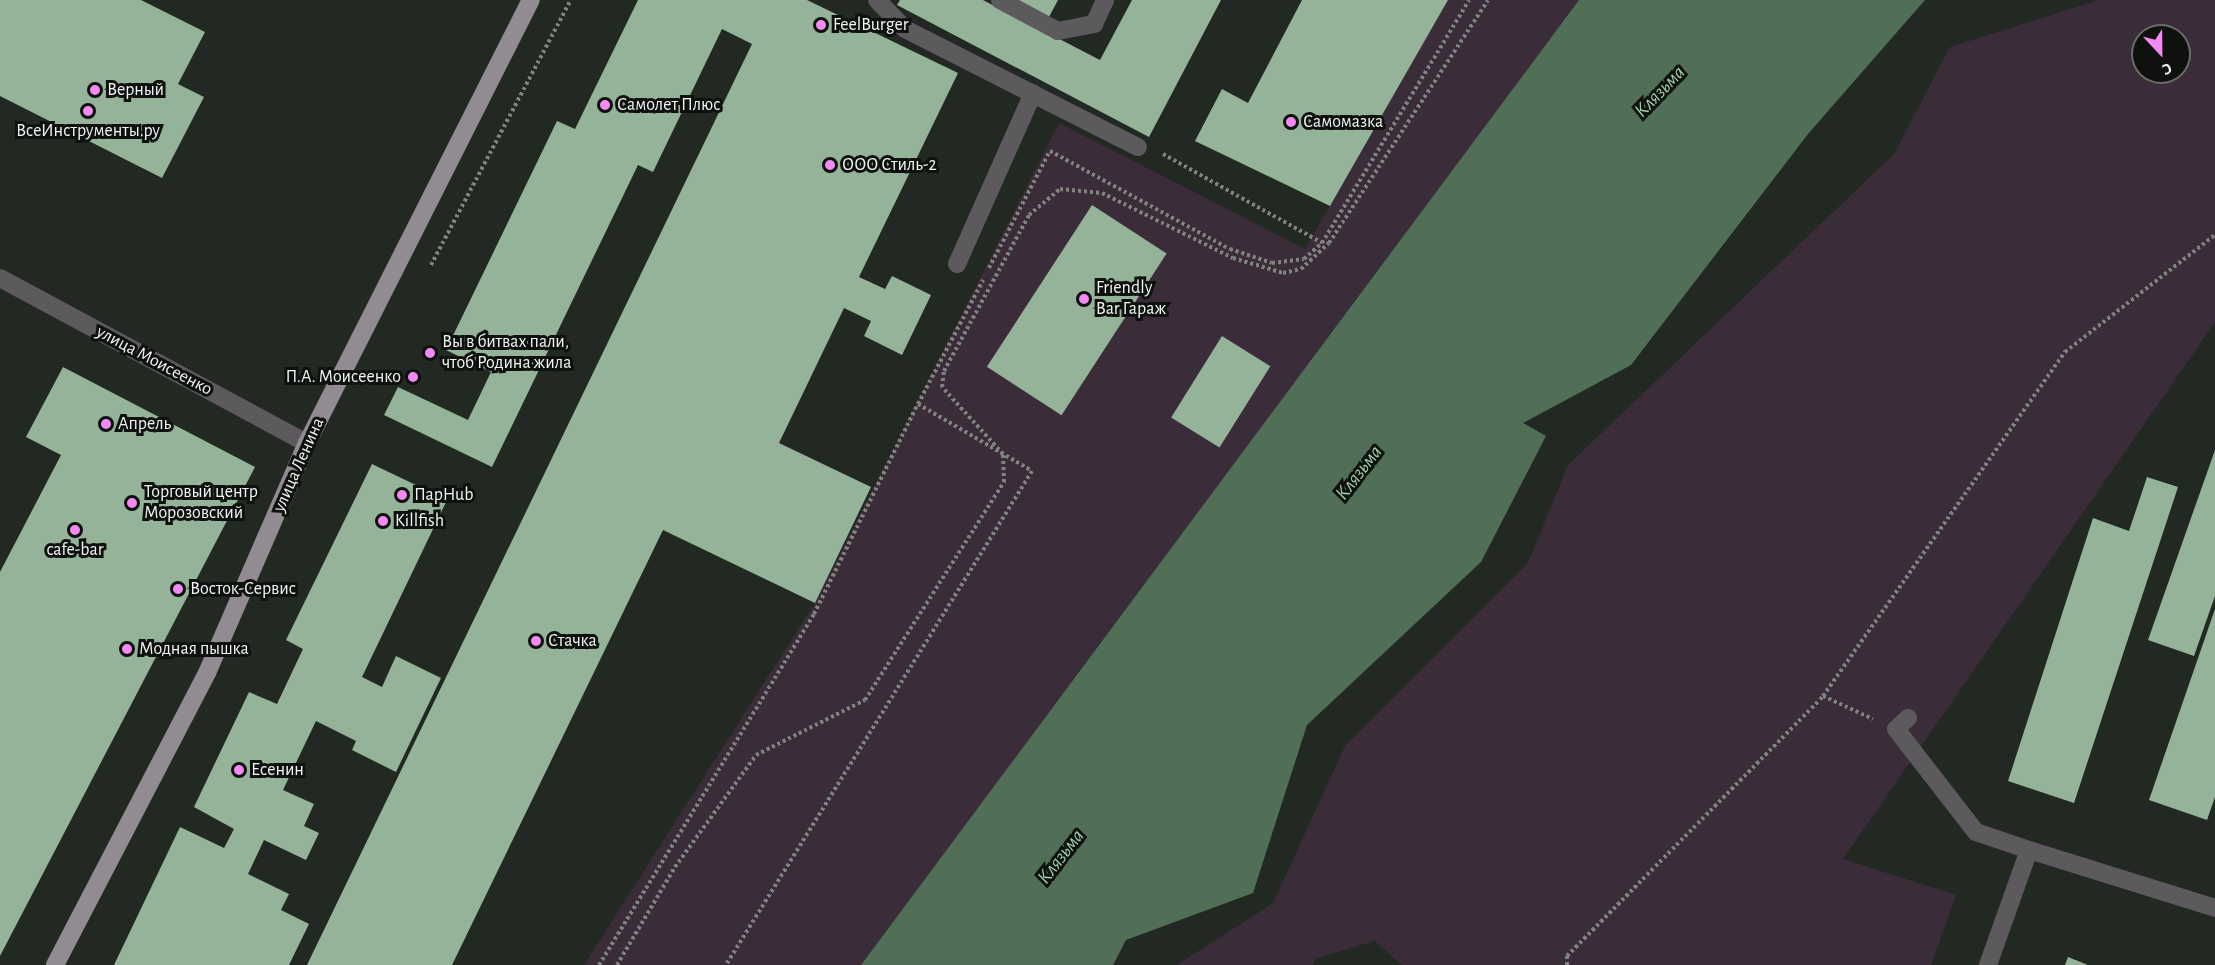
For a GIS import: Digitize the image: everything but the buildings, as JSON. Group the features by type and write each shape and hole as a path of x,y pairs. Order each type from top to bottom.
{"main road":[{"name":"улица Ленина","path":"55,965 207,673 307,443 531,0"}],"street":[{"path":"877,0 905,29 1138,147"},
{"path":"1000,0 1058,31 1094,24 1106,0"},
{"path":"957,264 1033,93"},
{"name":"улица Моисеенко","path":"0,278 307,443"},
{"path":"1902,723 1976,832 2215,908"},
{"path":"1988,965 2029,850"}],"path":[{"path":"599,965 814,614 918,404 1050,151 1230,249 1272,263 1304,259 1322,243 1469,0"},
{"path":"617,965 675,867 756,755 865,700 1005,482 1003,454 942,387 944,371 1029,215 1060,189 1102,193 1233,258 1283,273 1301,269 1329,243 1488,0"},
{"path":"1160,152 1322,243"},
{"path":"1567,965 1567,956 1823,696 2065,352 2215,235"},
{"path":"726,965 1032,471 918,404"},
{"path":"1823,696 1902,723"}],"shaded area":[{"path":"1448,0 1579,0 861,965 584,965 815,603 1059,123 1305,249"},
{"path":"2099,0 2215,0 2215,322 1843,859 1956,895 1931,965 1402,965 1375,941 1316,958 1313,965 1177,965 1273,903 1345,746 1528,563 1568,465 1894,154 1950,47"}],"water":[{"name":"Клязьма","path":"1579,0 1925,0 1808,134 1631,365 1523,423 1546,436 1481,562 1307,725 1253,893 1126,940 1113,965 861,965"}],"place":[{"name":"FeelBurger","path":"821,25"},
{"name":"Верный","path":"95,90"},
{"name":"Самолет Плюс","path":"605,105"},
{"name":"ВсеИнструменты.ру","path":"88,111"},
{"name":"Самомазка","path":"1291,122"},
{"name":"ООО Стиль-2","path":"830,165"},
{"name":"Friendly Bar Гараж","path":"1084,299"},
{"name":"Вы в битвах пали, чтоб Родина жила","path":"430,353"},
{"name":"П.А. Моисеенко","path":"413,377"},
{"name":"Апрель","path":"106,424"},
{"name":"ПарHub","path":"402,495"},
{"name":"Торговый центр Морозовский","path":"132,503"},
{"name":"Killfish","path":"383,521"},
{"name":"cafe-bar","path":"75,530"},
{"name":"Восток-Сервис","path":"178,589"},
{"name":"Стачка","path":"536,641"},
{"name":"Модная пышка","path":"127,649"},
{"name":"Есенин","path":"239,770"}]}
